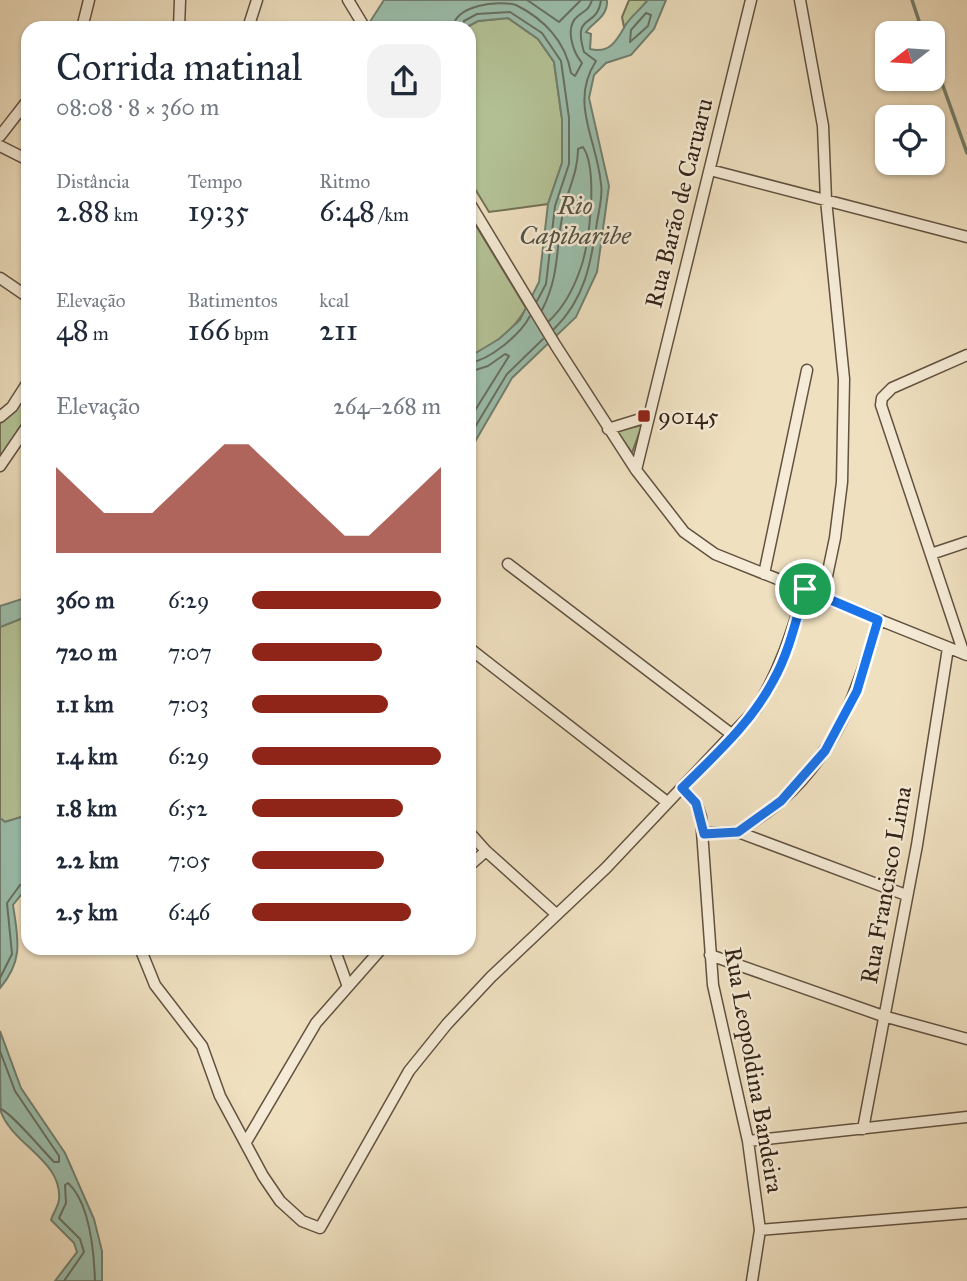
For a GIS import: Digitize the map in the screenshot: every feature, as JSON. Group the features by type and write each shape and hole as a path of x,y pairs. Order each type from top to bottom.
{"street":[{"path":"84,21 89,0"},
{"path":"179,21 180,0"},
{"name":"Rua Barão de Caruaru","path":"636,470 751,0"},
{"path":"800,0 823,126 826,200 844,379 842,482 835,538 823,595"},
{"path":"250,21 254,1"},
{"path":"349,2 361,21"},
{"path":"0,136 21,109"},
{"path":"0,146 21,156"},
{"path":"710,170 967,237"},
{"path":"476,214 608,429 673,519 698,544 764,574 823,595 965,654"},
{"path":"0,278 21,292"},
{"path":"965,654 884,415 882,398 886,392 967,355"},
{"path":"764,574 807,370"},
{"path":"0,418 12,407 21,393"},
{"path":"608,429 647,417"},
{"path":"0,466 21,435"},
{"path":"931,554 967,542"},
{"path":"509,564 734,736"},
{"path":"143,955 155,985 202,1046 220,1096 279,1201 302,1221 320,1228 409,1071 456,1015 556,914 606,868 667,802 734,736 774,680 788,647 805,589"},
{"path":"738,832 781,801 825,751 857,691 878,620"},
{"name":"Rua Francisco Lima","path":"863,1129 948,648"},
{"path":"476,653 667,802"},
{"name":"Rua Leopoldina Bandeira","path":"682,788 696,803 704,834 710,955 722,1030 748,1141 760,1230 752,1281"},
{"path":"704,834 738,832 906,895"},
{"path":"476,840 556,914"},
{"path":"476,860 486,851"},
{"path":"337,955 347,984"},
{"path":"246,1142 316,1023 347,984 375,955"},
{"path":"710,955 883,1016 967,1039"},
{"path":"748,1141 967,1117"},
{"path":"760,1230 967,1213"}],"shaded area":[{"path":"629,0 648,0 624,27 622,17"},
{"path":"508,18 538,39 554,62 562,119 562,163 548,204 489,212 476,191 478,21"},
{"path":"476,226 526,308 516,324 476,353"},
{"path":"21,403 21,432 0,460 0,419"},
{"path":"642,425 632,453 617,431"},
{"path":"21,619 21,817 5,822 0,818 0,627"}],"water":[{"name":"Rio Capibaribe","path":"384,0 607,0 603,15 586,32 591,34 590,49 597,50 612,45 630,19 648,0 666,0 654,29 631,55 606,63 594,75 589,98 609,186 597,272 576,317 512,378 476,440 476,353 499,339 520,320 539,282 548,204 562,163 562,119 554,62 538,39 508,18 476,22 370,21"},
{"path":"21,599 21,619 0,627 0,606"},
{"path":"21,817 21,895 13,905 16,958 8,978 0,988 0,818 5,822"},
{"path":"0,1031 21,1088 65,1153 94,1219 102,1251 102,1281 55,1281 77,1252 74,1243 51,1220 59,1200 58,1186 53,1174 7,1124 1,1112"}],"waterway":[{"path":"912,0 919,21"},
{"path":"945,91 967,153"}],"place":[{"name":"90145","path":"644,416"}],"route":[{"path":"805,589 878,620 857,691 844,720 825,751 781,801 738,832 704,834 696,803 682,788 734,736 756,709 774,680 788,647 805,589"}]}
